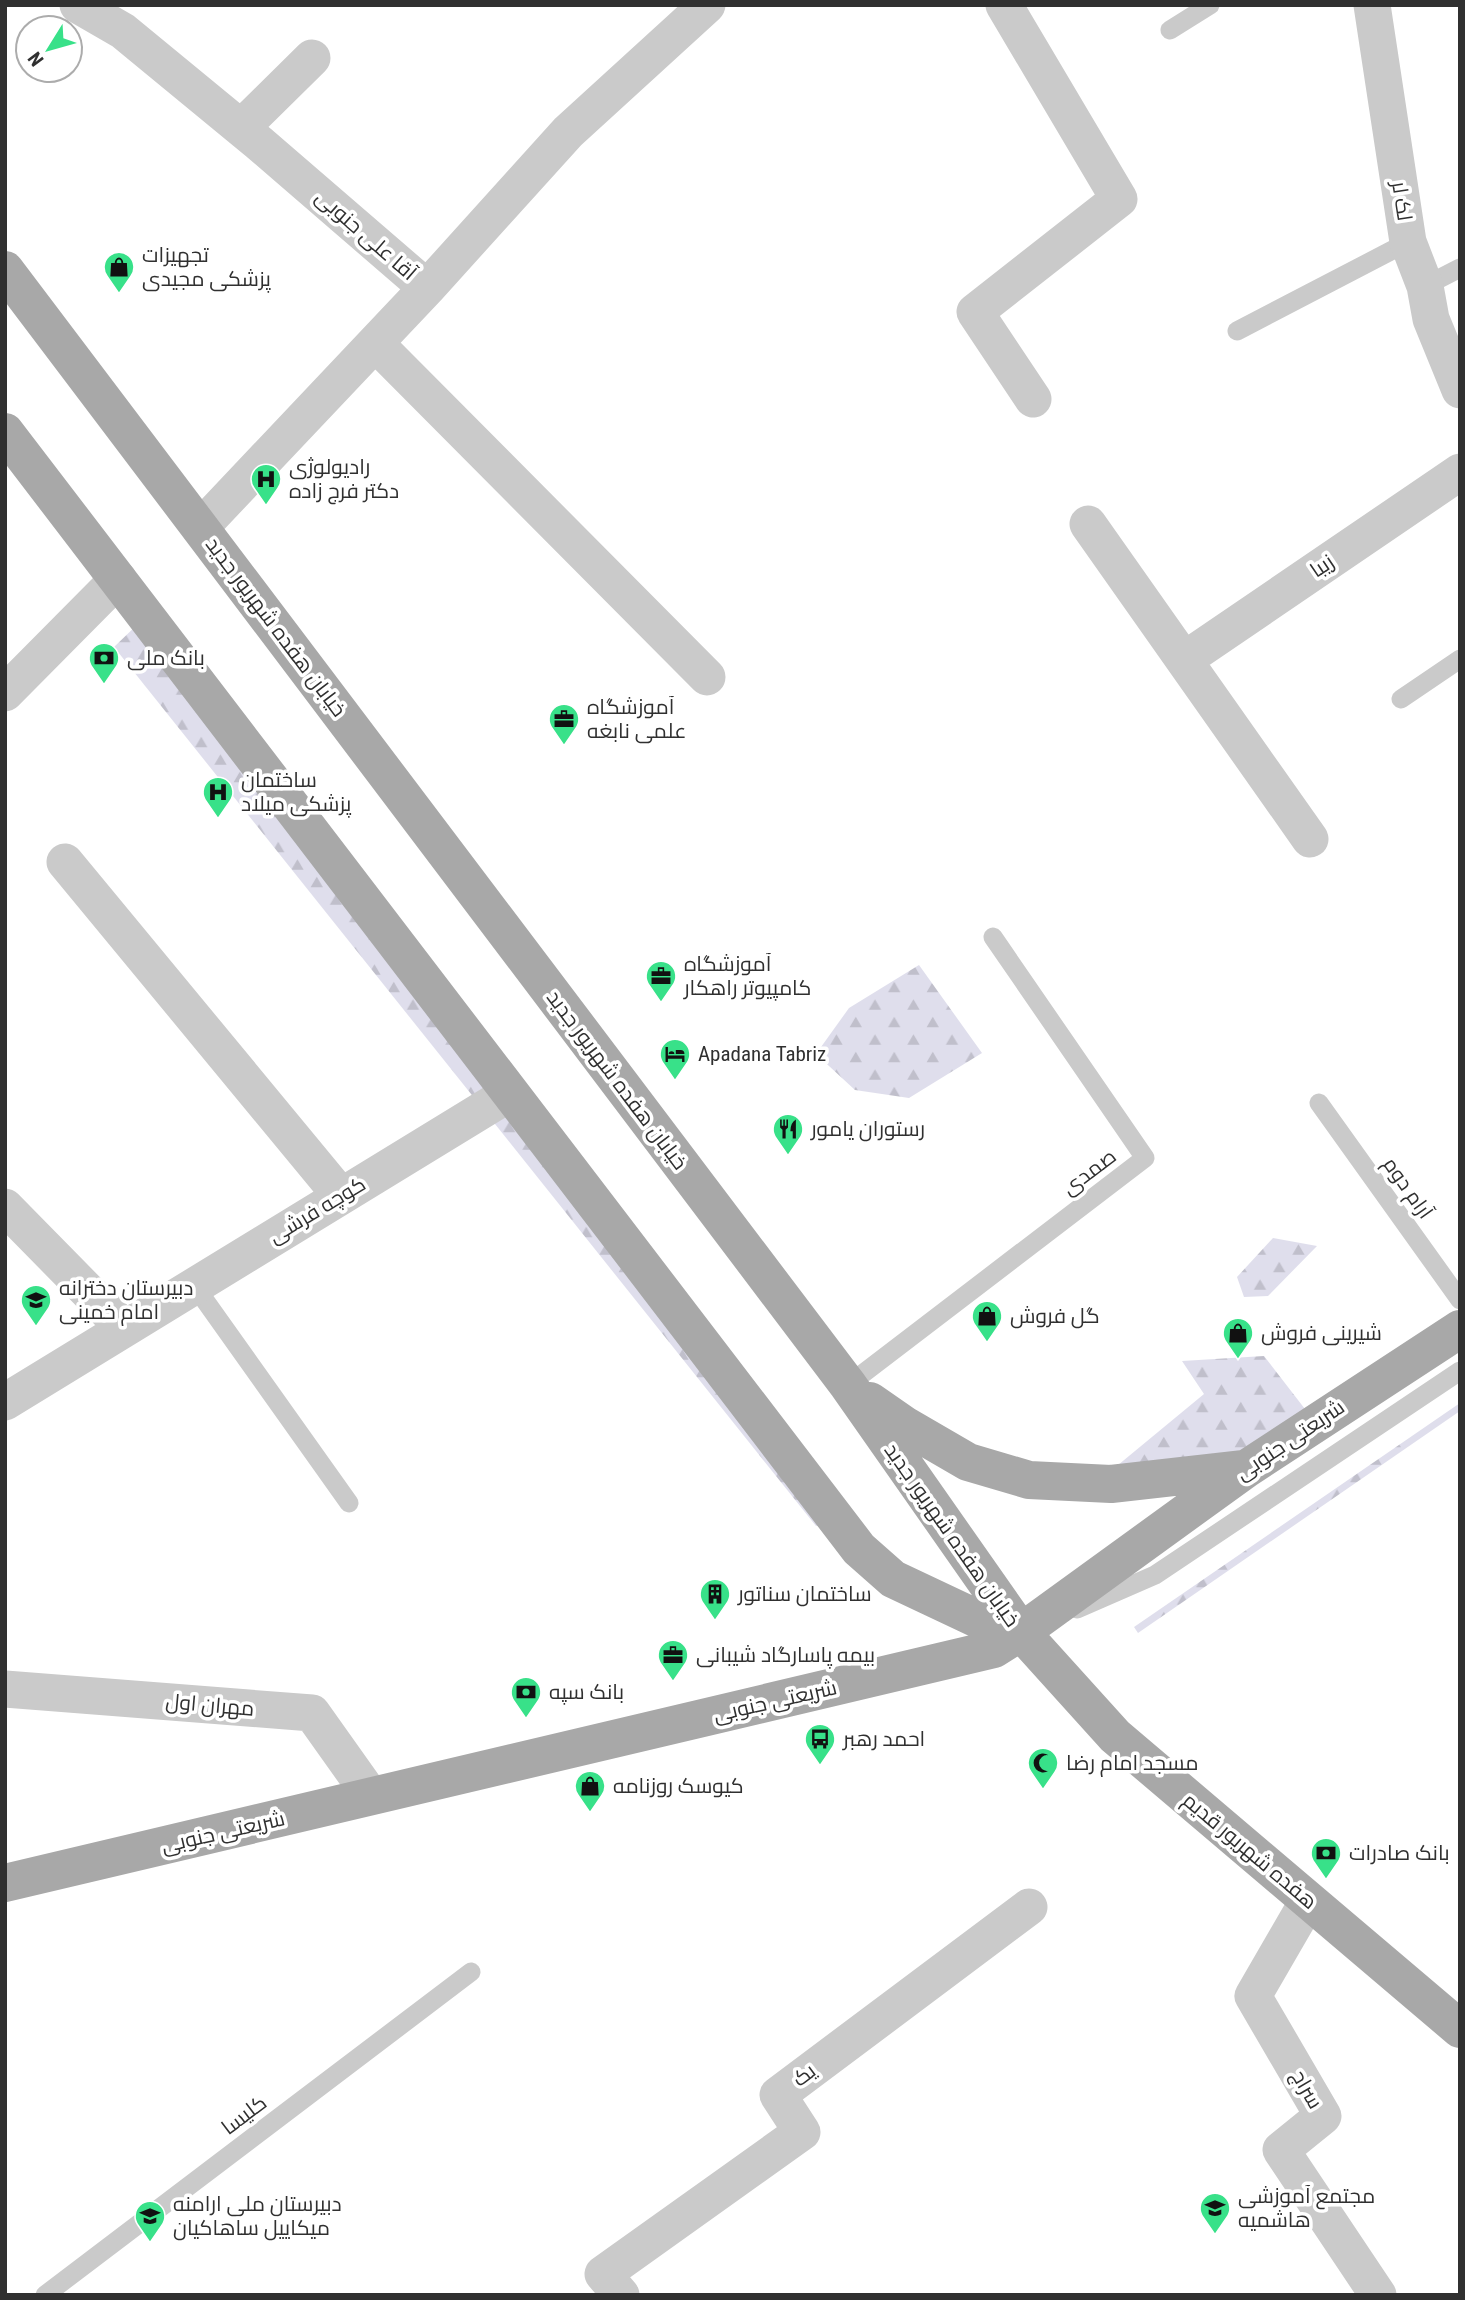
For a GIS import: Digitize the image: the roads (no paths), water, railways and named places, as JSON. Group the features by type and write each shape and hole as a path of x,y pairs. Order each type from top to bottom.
{"main road":[{"name":"خیابان هفده شهریور جدید","path":"5,270 848,1385 1021,1632"},
{"name":"خیابان هفده شهریور جدید","path":"5,432 859,1549 905,1585 982,1621 1021,1632"},
{"name":"شریعتی جنوبی","path":"5,1883 994,1649 1246,1469 1460,1329"},
{"path":"848,1385 906,1426 968,1462 1029,1480 1111,1483 1246,1469"},
{"name":"هفده شهریور قدیم","path":"1021,1632 1115,1736 1460,2029"}],"street":[{"name":"آقا علی جنوبی","path":"78,5 123,31 241,128 427,288 200,528"},
{"path":"1004,5 1119,199 975,312 1033,399"},
{"name":"لک لر","path":"1372,5 1408,242 1424,286 1431,319 1460,390"},
{"path":"427,288 568,132 692,9"},
{"path":"241,128 312,58"},
{"path":"375,343 707,677"},
{"name":"زیبا","path":"1184,660 1460,472"},
{"path":"1088,524 1310,839"},
{"path":"5,693 118,579"},
{"path":"65,862 341,1196"},
{"name":"کوچه فرشی","path":"5,1402 510,1093"},
{"path":"5,1207 124,1328"},
{"name":"مهران اول","path":"5,1689 312,1713 371,1796"},
{"name":"سراج","path":"1308,1901 1253,1996 1323,2116 1281,2150 1378,2295"},
{"name":"یک","path":"612,2284 802,2132 778,2095 1029,1907"}],"lane":[{"path":"1171,30 1210,5"},
{"path":"1237,331 1408,242"},
{"path":"1424,286 1460,268"},
{"path":"1401,699 1460,659"},
{"name":"صمدی","path":"848,1385 1145,1158 993,937"},
{"name":"آرام دوم","path":"1320,1103 1460,1300"},
{"path":"194,1285 349,1503"},
{"path":"1021,1632 1155,1575 1460,1371"},
{"name":"کلیسا","path":"45,2295 471,1972"}],"place":[{"name":"تجهیزات پزشکی مجیدی","path":"119,294"},
{"name":"رادیولوژی دکتر فرج زاده","path":"266,506"},
{"name":"بانک ملی","path":"104,685"},
{"name":"آموزشگاه علمی نابغه","path":"564,746"},
{"name":"ساختمان پزشکی میلاد","path":"218,819"},
{"name":"آموزشگاه کامپیوتر راهکار","path":"661,1003"},
{"name":"Apadana Tabriz","path":"675,1081"},
{"name":"رستوران یامور","path":"788,1156"},
{"name":"دبیرستان دخترانه امام خمینی","path":"36,1327"},
{"name":"گل فروش","path":"987,1343"},
{"name":"شیرینی فروش","path":"1238,1360"},
{"name":"ساختمان سناتور","path":"715,1621"},
{"name":"بیمه پاسارگاد شیبانی","path":"673,1682"},
{"name":"بانک سپه","path":"526,1719"},
{"name":"احمد رهبر","path":"820,1766"},
{"name":"مسجد امام رضا","path":"1043,1790"},
{"name":"کیوسک روزنامه","path":"590,1813"},
{"name":"بانک صادرات","path":"1326,1880"},
{"name":"مجتمع آموزشی هاشمیه","path":"1215,2235"},
{"name":"دبیرستان ملی ارامنه میکاییل ساهاکیان","path":"150,2243"}]}
